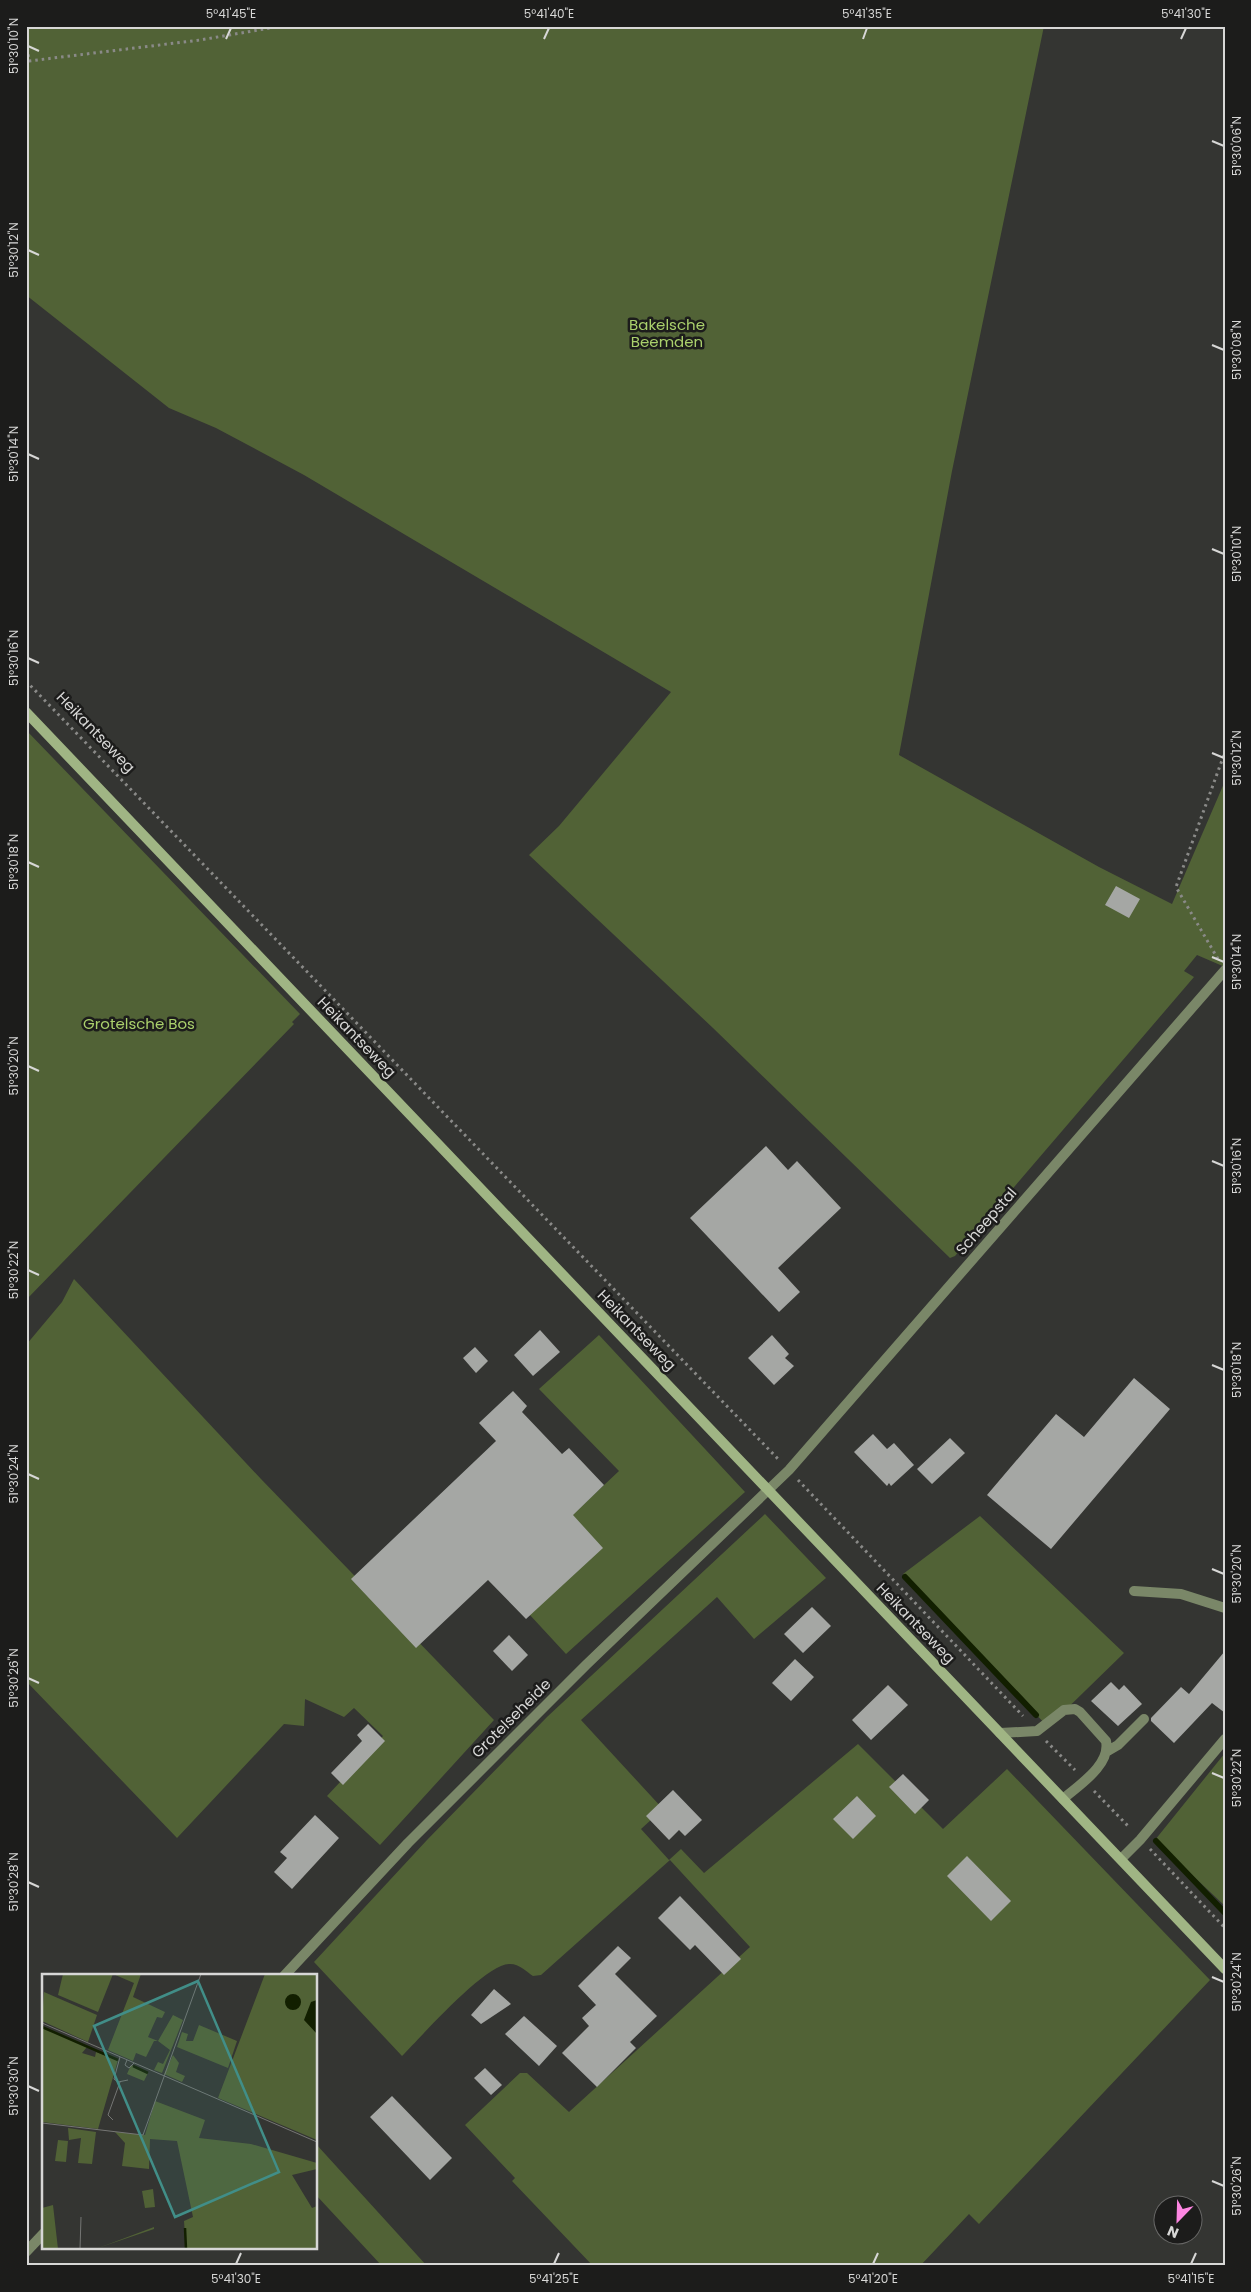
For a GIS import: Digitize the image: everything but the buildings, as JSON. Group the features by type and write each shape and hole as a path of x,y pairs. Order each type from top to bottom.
{"street":[{"name":"Heikantseweg","path":"26,712 1225,1969"},
{"name":"Scheepstal","path":"768,1489 789,1470 1225,970"},
{"name":"Grotelseheide","path":"286,1974 408,1843 586,1665 768,1489"},
{"path":"1134,1590 1181,1594 1225,1608"},
{"path":"1000,1733 1037,1731 1064,1710 1075,1708 1106,1740 1105,1757 1084,1781 1063,1799"},
{"path":"1106,1752 1118,1745 1144,1719"},
{"path":"1120,1860 1140,1840 1225,1739"},
{"path":"26,2252 42,2235"}],"path":[{"path":"26,35 29,61 200,40 282,26"},
{"name":"Heikantseweg","path":"26,681 789,1470 1225,1928"},
{"path":"1225,752 1176,887 1225,970"}],"green space":[{"name":"Bakelsche Beemden","path":"26,26 1044,26 952,471 899,755 1099,867 1172,904 1225,781 1225,967 1197,955 1184,971 1194,977 955,1256 950,1258 713,1028 529,855 559,826 671,692 304,475 216,428 169,408 26,295"},
{"name":"Grotelsche Bos","path":"26,730 300,1014 292,1022 294,1024 26,1300"},
{"path":"74,1279 261,1479 494,1720 380,1845 327,1796 383,1736 354,1708 344,1717 305,1699 304,1726 284,1724 177,1838 26,1681 26,1345 62,1302"},
{"path":"599,1335 745,1492 566,1654 529,1614 540,1545 619,1471 539,1389"},
{"path":"765,1514 826,1578 754,1639 717,1597 581,1720 663,1809 641,1829 669,1860 681,1849 704,1873 858,1744 943,1829 1007,1769 1210,1980 979,2224 969,2214 920,2266 593,2266 512,2181 515,2178 465,2125 520,2073 527,2073 569,2112 750,1947 670,1860 541,1975 533,1976 512,1964 498,1967 469,1988 402,2056 314,1962 427,1840 547,1717"},
{"path":"980,1516 1124,1653 1048,1727 903,1574"},
{"path":"1225,1753 1225,1906 1155,1840"},
{"path":"318,2146 427,2266 382,2266 318,2197"}],"waterway":[{"path":"905,1577 1036,1715"},
{"path":"1156,1841 1225,1913"}]}
